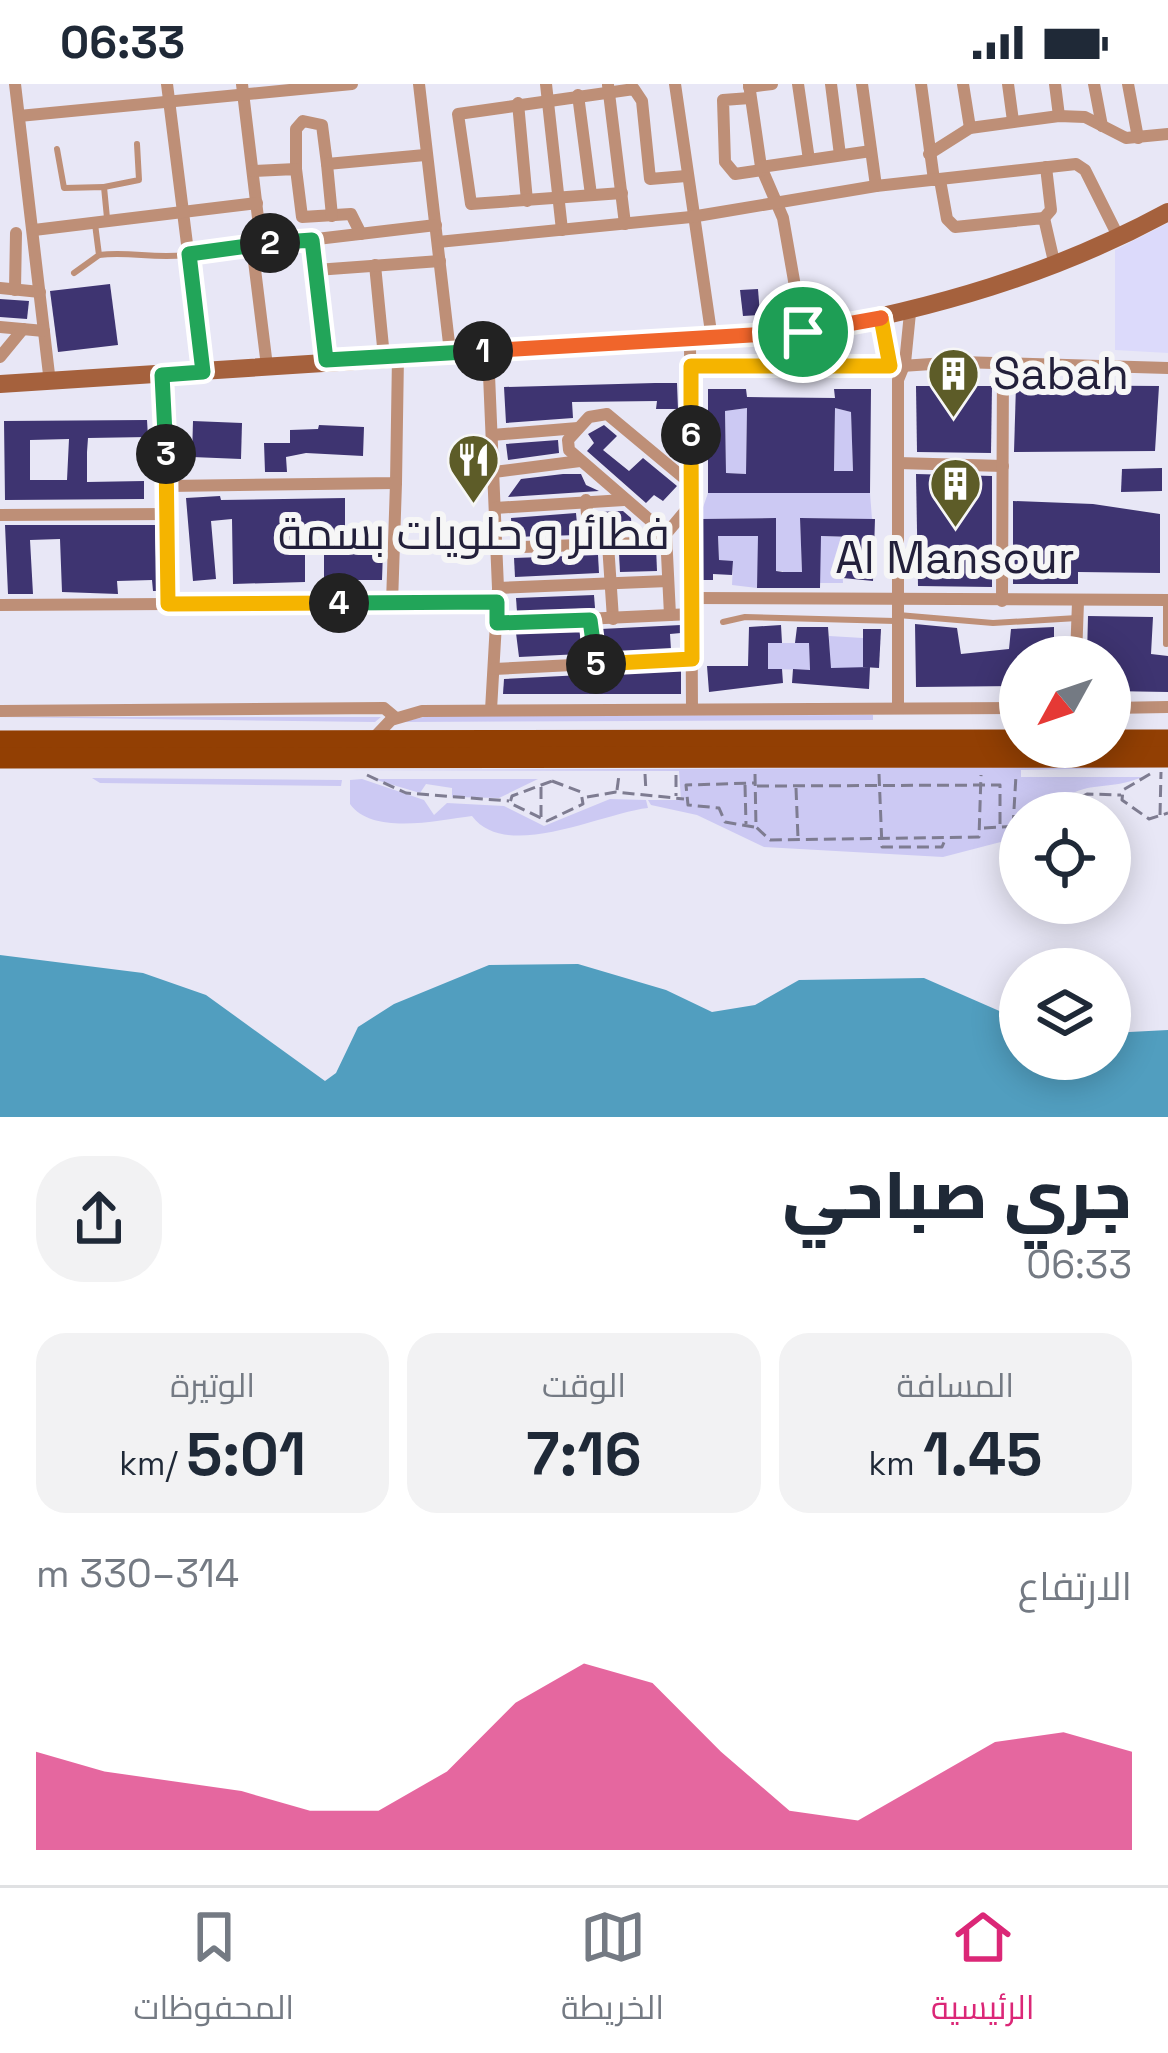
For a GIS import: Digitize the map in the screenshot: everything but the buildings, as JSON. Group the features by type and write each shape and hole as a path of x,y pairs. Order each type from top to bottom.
{"main road":[{"path":"0,384 50,385 326,360 803,332 910,313 1054,266 1168,212"},
{"path":"0,741 999,740"},
{"path":"1131,740 1168,740"},
{"path":"0,758 1160,767"}],"street":[{"path":"167,84 203,372"},
{"path":"19,116 242,89 347,84"},
{"path":"418,84 449,352"},
{"path":"546,84 562,230"},
{"path":"675,84 712,339"},
{"path":"772,84 723,100 728,170 872,151"},
{"path":"798,84 809,160"},
{"path":"831,84 840,155"},
{"path":"862,84 876,186"},
{"path":"921,84 929,154 947,219 955,227 1044,218 1052,210 1046,167"},
{"path":"963,84 970,128"},
{"path":"1008,84 1013,121"},
{"path":"1055,84 1059,116"},
{"path":"1094,84 1102,126"},
{"path":"1127,84 1138,138"},
{"path":"650,179 641,95 634,89 609,88 464,111 457,121 469,202 591,195 650,179 686,176"},
{"path":"609,88 625,224"},
{"path":"0,94 15,89 50,385"},
{"path":"242,89 257,202 268,366"},
{"path":"749,90 761,168 776,201 803,332"},
{"path":"578,95 591,195"},
{"path":"518,103 527,201"},
{"path":"929,154 970,128 1059,116 1085,116 1138,138 1168,134"},
{"path":"332,216 322,125 303,121 296,129 302,217 332,216 354,215 361,234"},
{"path":"724,136 755,132"},
{"path":"326,164 425,155"},
{"path":"438,242 691,217 876,186 1076,164 1085,170 1119,238"},
{"path":"253,171 296,169"},
{"path":"0,231 34,232 257,202"},
{"path":"1044,218 1054,266"},
{"path":"189,254 436,225"},
{"path":"16,233 7,289 40,292"},
{"path":"312,240 326,360"},
{"path":"316,271 440,261"},
{"path":"376,265 391,356 396,483 392,603"},
{"path":"898,708 898,365 910,313"},
{"path":"885,318 898,365"},
{"path":"0,327 44,331"},
{"path":"0,357 23,329"},
{"path":"690,341 692,709"},
{"path":"488,351 498,595 491,710"},
{"path":"1002,601 1003,363"},
{"path":"691,366 1003,363 1168,368"},
{"path":"162,375 168,604"},
{"path":"670,615 663,533 566,446 598,412 607,414 691,484"},
{"path":"492,435 578,428"},
{"path":"494,472 580,461"},
{"path":"898,463 1003,466"},
{"path":"168,486 396,483"},
{"path":"586,500 589,543"},
{"path":"496,508 625,500"},
{"path":"497,548 646,542 663,533 692,503"},
{"path":"0,515 169,514"},
{"path":"608,544 614,619"},
{"path":"0,604 392,603 668,581"},
{"path":"692,598 1167,602"},
{"path":"1077,636 1078,602"},
{"path":"497,623 692,614"},
{"path":"590,620 592,664"},
{"path":"494,669 692,659"},
{"path":"1131,708 1168,707"},
{"path":"0,711 384,708 396,718"},
{"path":"371,742 396,718 422,711 999,708"}],"lane":[{"path":"57,148 64,188 104,188 139,180 137,144"},
{"path":"99,255 104,188"},
{"path":"74,273 99,255 124,252 146,260 189,254"},
{"path":"1166,644 1167,602"},
{"path":"724,622 745,617 993,623 1077,618"}],"path":[{"path":"1125,792 1160,767"},
{"path":"1160,767 1160,816"},
{"path":"879,774 884,848 941,848 945,838 979,837 981,773"},
{"path":"1015,792 1016,773"},
{"path":"755,774 755,827"},
{"path":"367,775 406,794 509,801 542,821 562,817 585,798 616,792 686,800"},
{"path":"616,792 619,775"},
{"path":"645,775 646,794"},
{"path":"676,775 676,798"},
{"path":"509,801 552,778 585,798"},
{"path":"880,839 767,840 755,827 724,822 721,809 688,805 688,782 981,784 1000,785 1000,792"},
{"path":"745,783 746,826"},
{"path":"541,784 542,821"},
{"path":"796,786 798,840"},
{"path":"982,803 999,804"},
{"path":"1131,804 1146,818 1168,813"},
{"path":"982,828 999,827"}],"shaded area":[{"path":"1168,223 1168,353 1115,350 1115,250"},
{"path":"747,408 746,474 726,473 725,411"},
{"path":"835,408 851,412 853,471 834,471"},
{"path":"708,493 870,493 872,519 800,518 802,572 793,572 793,588 782,588 783,571 775,571 775,518 699,519"},
{"path":"760,533 757,588 732,585 733,562 719,560 718,536"},
{"path":"817,536 855,537 857,562 842,562 843,583 820,583"},
{"path":"829,636 863,638 863,668 830,668"},
{"path":"768,643 809,643 810,670 768,669"},
{"path":"873,715 873,720 403,722 428,716"},
{"path":"0,717 381,717 375,722"},
{"path":"1119,768 1021,770 1021,777 1143,777 1074,792 999,792 999,842 943,857 764,847 697,815 651,805 648,800 681,800 679,771 346,770"},
{"path":"92,778 342,780 341,786 100,783"},
{"path":"362,779 424,800 434,815 447,803 504,806 544,826 610,799 646,800 648,808 556,831 507,835 487,829 472,816 407,824 374,820 350,804 350,780"},
{"path":"373,779 538,779 499,798 452,797 452,788 426,784 420,793"},
{"path":"0,955 143,973 206,995 325,1081 336,1073 358,1027 394,1004 489,965 578,964 666,990 712,1012 755,1005 799,980 924,978 999,1011 999,1080 1131,1080 1131,1032 1168,1030 1168,1117 0,1117"}],"place":[{"name":"Sabah","path":"954,419"},
{"name":"فطائر و حلويات بسمة","path":"474,505"},
{"name":"Al Mansour","path":"955,529"}],"route":[{"path":"312,240 326,360 803,332 885,318 890,366 842,370 691,366 692,659 592,664 590,620 497,623 497,602 168,604 162,375 203,372 189,254 312,240"}]}
